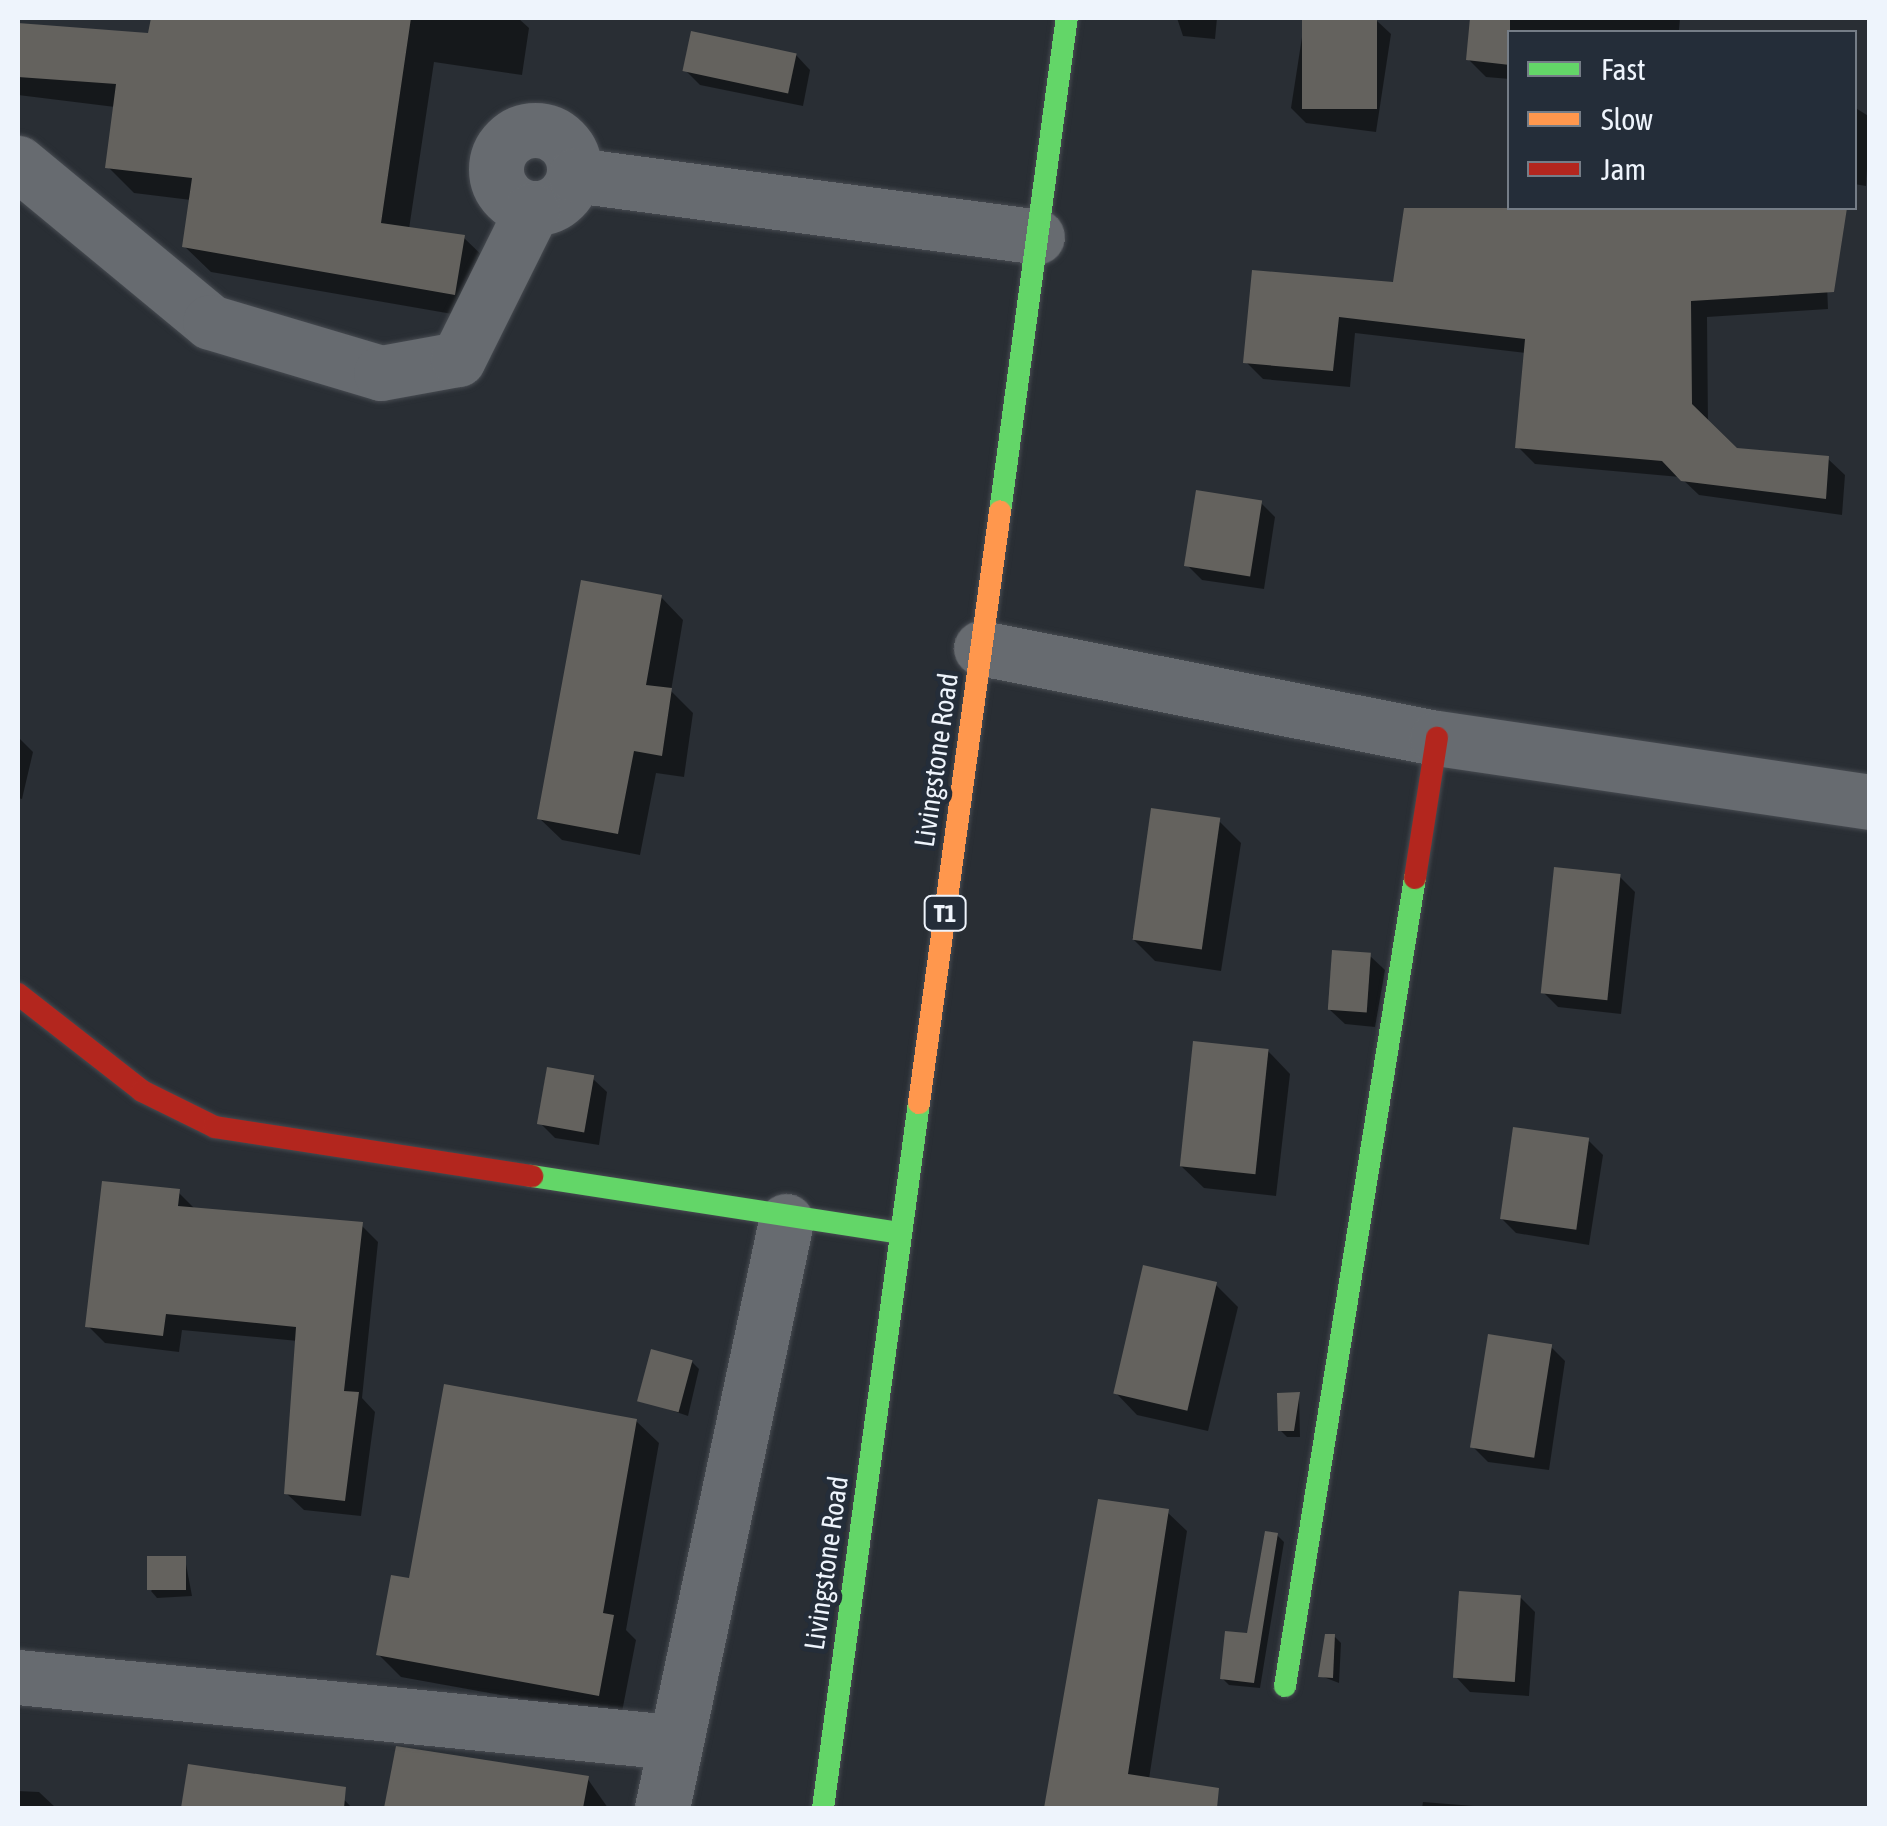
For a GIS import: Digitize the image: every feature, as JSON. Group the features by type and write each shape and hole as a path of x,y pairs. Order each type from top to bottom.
{"main road":[{"name":"Livingstone Road","path":"823,1808 1068,18"},
{"path":"1286,1686 1437,738"},
{"path":"18,994 142,1091 215,1127 786,1221 901,1233"}],"street":[{"path":"18,163 210,322 380,373 458,360 532,210 561,201 575,175 560,137 518,132 494,166 498,188 532,210"},
{"path":"575,175 1038,237"},
{"path":"981,648 1437,738 1870,802"},
{"path":"662,1808 671,1742 786,1221"},
{"path":"18,1677 671,1742"}],"building":[{"path":"151,18 411,18 381,223 465,235 455,295 182,247 192,178 105,168 116,84 18,77 18,23 148,33"},
{"path":"1302,18 1377,18 1377,109 1302,109"},
{"path":"1470,18 1510,18 1507,65 1466,60"},
{"path":"691,31 797,53 788,94 682,71"},
{"path":"1404,208 1847,210 1834,292 1691,301 1692,404 1737,448 1829,456 1826,499 1681,481 1662,461 1515,448 1525,339 1339,317 1333,371 1243,363 1252,270 1393,282"},
{"path":"1196,490 1262,500 1250,577 1184,566"},
{"path":"581,580 662,595 646,685 672,688 662,756 634,751 618,834 537,819"},
{"path":"1151,808 1220,818 1202,949 1132,940"},
{"path":"1554,867 1621,874 1607,1000 1541,993"},
{"path":"1332,950 1371,953 1367,1013 1328,1010"},
{"path":"1193,1041 1269,1049 1255,1174 1180,1166"},
{"path":"547,1067 594,1075 584,1132 537,1124"},
{"path":"1513,1127 1589,1138 1576,1230 1500,1219"},
{"path":"102,1181 180,1189 178,1206 363,1222 344,1391 359,1392 345,1501 284,1494 296,1327 166,1314 163,1336 85,1327"},
{"path":"1143,1265 1217,1282 1187,1411 1113,1394"},
{"path":"1488,1334 1552,1344 1534,1458 1470,1448"},
{"path":"651,1349 693,1360 679,1412 637,1401"},
{"path":"444,1384 637,1419 603,1613 614,1615 599,1696 376,1655 391,1575 409,1578"},
{"path":"1300,1392 1294,1431 1278,1431 1277,1393"},
{"path":"1098,1499 1169,1509 1128,1774 1219,1788 1217,1808 1044,1808"},
{"path":"1265,1531 1278,1533 1254,1683 1220,1679 1225,1631 1247,1633"},
{"path":"147,1556 186,1556 186,1590 147,1590"},
{"path":"1459,1591 1521,1595 1515,1682 1453,1678"},
{"path":"1325,1634 1335,1634 1333,1678 1318,1677"},
{"path":"396,1746 589,1776 583,1808 384,1808"},
{"path":"188,1764 346,1787 344,1808 181,1808"}],"traffic: fast":[{"path":"1000,512 1067,18"},
{"path":"1285,1686 1415,878"},
{"path":"823,1808 919,1103"},
{"path":"532,1176 901,1233"}],"traffic: slow":[{"path":"919,1103 1000,512"}],"traffic: jam":[{"path":"1415,878 1437,738"},
{"path":"18,994 142,1091 215,1127 532,1176"}]}
